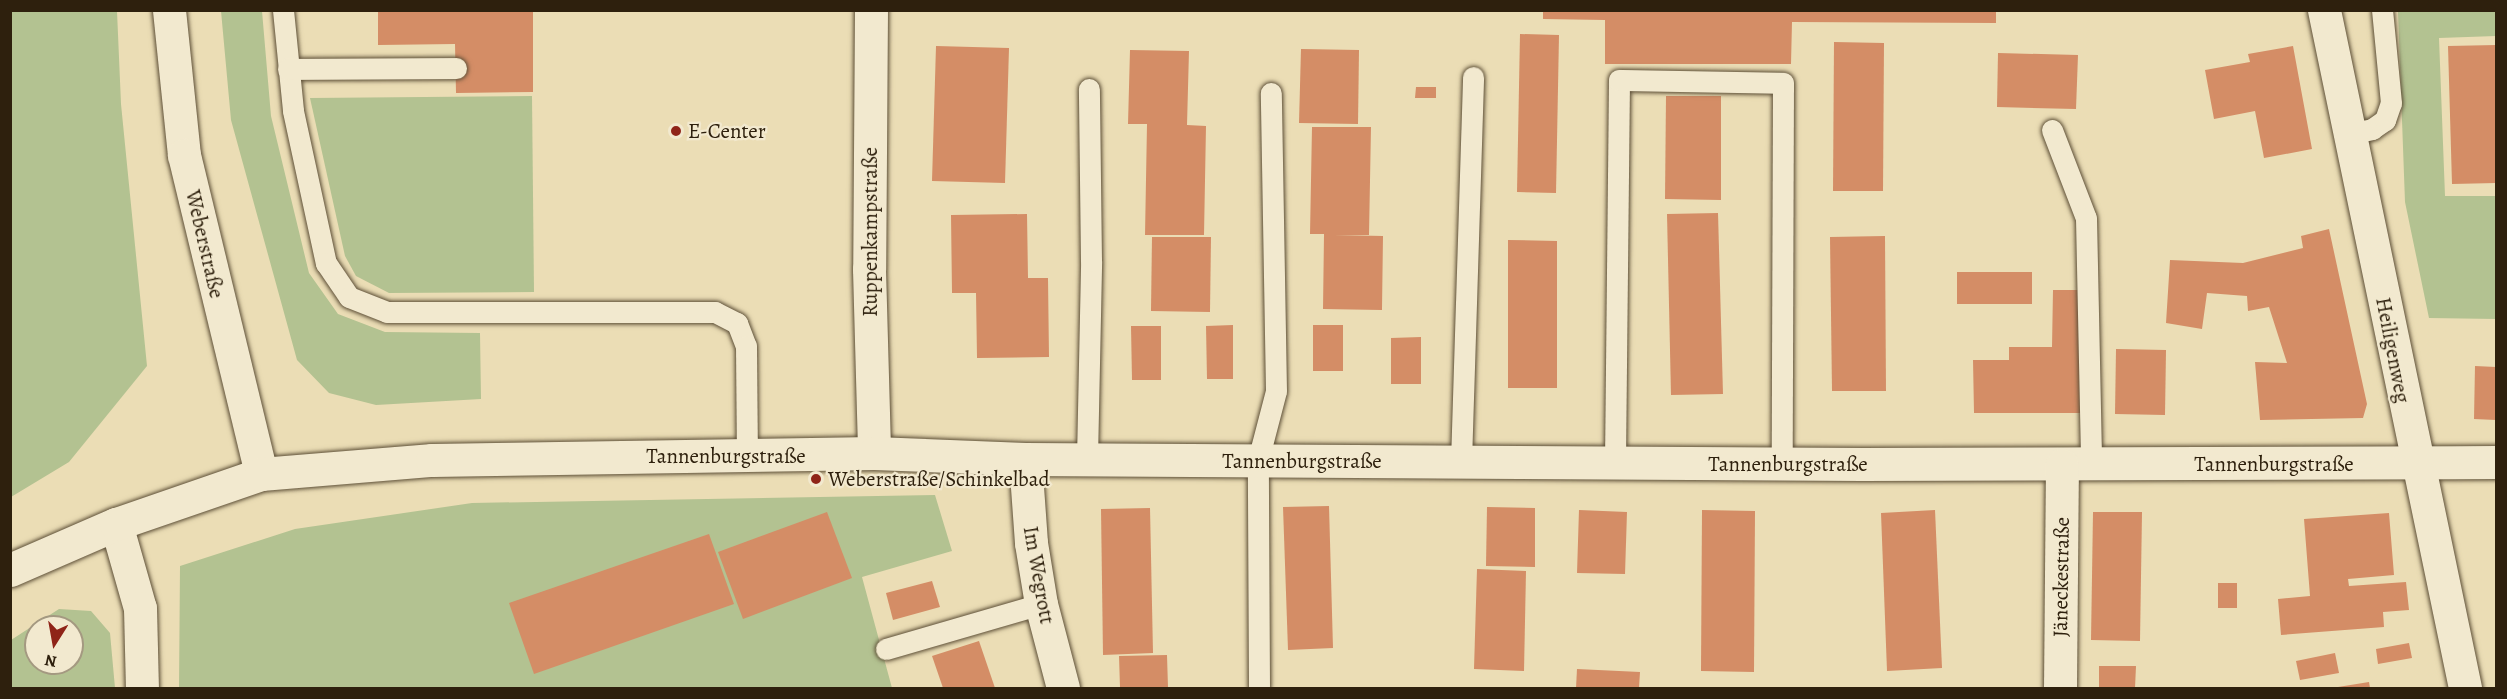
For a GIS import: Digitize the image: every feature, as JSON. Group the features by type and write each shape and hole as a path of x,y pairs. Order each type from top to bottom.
{"street":[{"name":"Weberstraße","path":"169,10 184,155 261,474"},
{"name":"Ruppenkampstraße","path":"871,10 869,269 874,453"},
{"name":"Heiligenweg","path":"2324,10 2416,463 2465,688"},
{"name":"Tannenburgstraße","path":"10,570 116,524 261,474 432,460 874,453 1025,459 1782,464 2077,465 2496,462"},
{"name":"Im Wegrott","path":"1025,459 1031,543 1041,604 1064,688"},
{"name":"Jäneckestraße","path":"2060,688 2077,465"},
{"path":"116,524 140,608 142,688"}],"lane":[{"path":"283,10 292,111 326,264 349,297 387,312 715,312 737,323 746,346 747,455"},
{"path":"2349,134 2372,129 2385,120 2391,103 2382,10"},
{"path":"288,69 456,68"},
{"path":"1461,462 1473,77"},
{"path":"1615,462 1619,80 1783,83 1782,464"},
{"path":"1088,459 1091,261 1089,89"},
{"path":"1259,686 1258,460 1276,391 1271,93"},
{"path":"2052,130 2086,218 2077,465"},
{"path":"886,649 1041,604"}],"green space":[{"path":"10,11 117,11 121,104 147,366 69,462 11,497"},
{"path":"221,11 262,11 271,116 309,273 338,314 385,332 480,333 481,399 376,405 329,393 297,360 231,120"},
{"path":"2398,11 2496,11 2496,36 2439,38 2445,196 2496,196 2496,319 2429,318 2405,202"},
{"path":"532,96 534,292 389,293 356,276 345,256 310,98"},
{"path":"935,495 952,551 862,577 892,688 179,688 180,566 295,529 472,503"},
{"path":"59,609 91,611 110,633 115,688 11,688 11,640 24,632 24,675 84,675 84,615 50,615"}],"building":[{"path":"378,10 533,10 533,92 456,93 455,44 378,45"},
{"path":"1543,10 1996,10 1996,23 1792,22 1791,64 1605,64 1605,20 1543,19"},
{"path":"1520,34 1559,35 1556,193 1517,192"},
{"path":"1834,42 1884,43 1883,191 1833,191"},
{"path":"2496,45 2496,183 2452,184 2448,46"},
{"path":"936,46 1009,48 1005,183 932,181"},
{"path":"2293,46 2312,149 2264,158 2255,111 2214,119 2205,70 2250,62 2248,54"},
{"path":"1301,49 1359,50 1358,124 1299,123"},
{"path":"1130,50 1189,51 1187,125 1206,126 1204,235 1145,235 1147,124 1128,124"},
{"path":"1998,53 2078,55 2076,109 1997,107"},
{"path":"1416,87 1436,87 1436,98 1415,98"},
{"path":"1666,96 1721,96 1721,200 1665,199"},
{"path":"1312,127 1371,127 1369,235 1334,235 1383,236 1382,310 1323,309 1324,234 1310,234"},
{"path":"1718,213 1723,394 1671,395 1667,214"},
{"path":"1027,214 1028,278 1048,278 1049,357 977,358 976,293 952,293 951,215"},
{"path":"2329,229 2367,404 2363,418 2260,420 2255,362 2287,363 2269,307 2248,311 2247,296 2207,293 2202,329 2166,323 2170,260 2243,263 2303,248 2301,236"},
{"path":"1885,236 1886,391 1832,391 1830,237"},
{"path":"1152,237 1211,237 1210,312 1151,311"},
{"path":"1508,240 1557,241 1557,388 1508,388"},
{"path":"1957,272 2032,272 2032,304 1957,304"},
{"path":"2053,290 2082,290 2081,413 1974,413 1973,360 2009,360 2009,347 2052,347"},
{"path":"1233,325 1233,379 1207,379 1206,326"},
{"path":"1313,325 1343,325 1343,371 1313,371"},
{"path":"1131,326 1161,326 1161,380 1132,380"},
{"path":"1421,337 1421,384 1391,384 1391,338"},
{"path":"2116,349 2166,350 2165,415 2115,414"},
{"path":"2475,366 2496,367 2496,420 2474,419"},
{"path":"1329,506 1333,648 1288,650 1283,507"},
{"path":"1487,507 1535,508 1535,567 1486,566"},
{"path":"1150,508 1153,653 1103,655 1101,509"},
{"path":"1579,510 1627,512 1625,574 1577,573"},
{"path":"1702,510 1755,511 1754,672 1701,671"},
{"path":"1935,510 1942,668 1887,671 1881,513"},
{"path":"827,512 852,578 743,619 718,552"},
{"path":"2093,512 2142,512 2140,641 2091,640"},
{"path":"2389,513 2394,575 2348,579 2349,586 2406,582 2409,610 2383,612 2384,627 2281,635 2278,599 2310,596 2304,519"},
{"path":"709,534 734,604 534,674 509,603"},
{"path":"1477,569 1526,571 1524,671 1474,669"},
{"path":"932,581 940,607 893,620 886,593"},
{"path":"2218,583 2237,583 2237,608 2218,608"},
{"path":"979,641 995,688 943,688 932,656"},
{"path":"2409,643 2412,658 2378,664 2376,649"},
{"path":"2335,653 2339,673 2300,680 2296,661"},
{"path":"1167,655 1168,688 1120,688 1119,656"},
{"path":"2099,666 2136,666 2135,688 2099,688"},
{"path":"1577,669 1640,672 1639,688 1576,688"},
{"path":"2369,682 2370,688 2338,688 2338,687"}],"place":[{"name":"E-Center","path":"676,131"},
{"name":"Weberstraße/Schinkelbad","path":"816,479"}]}
